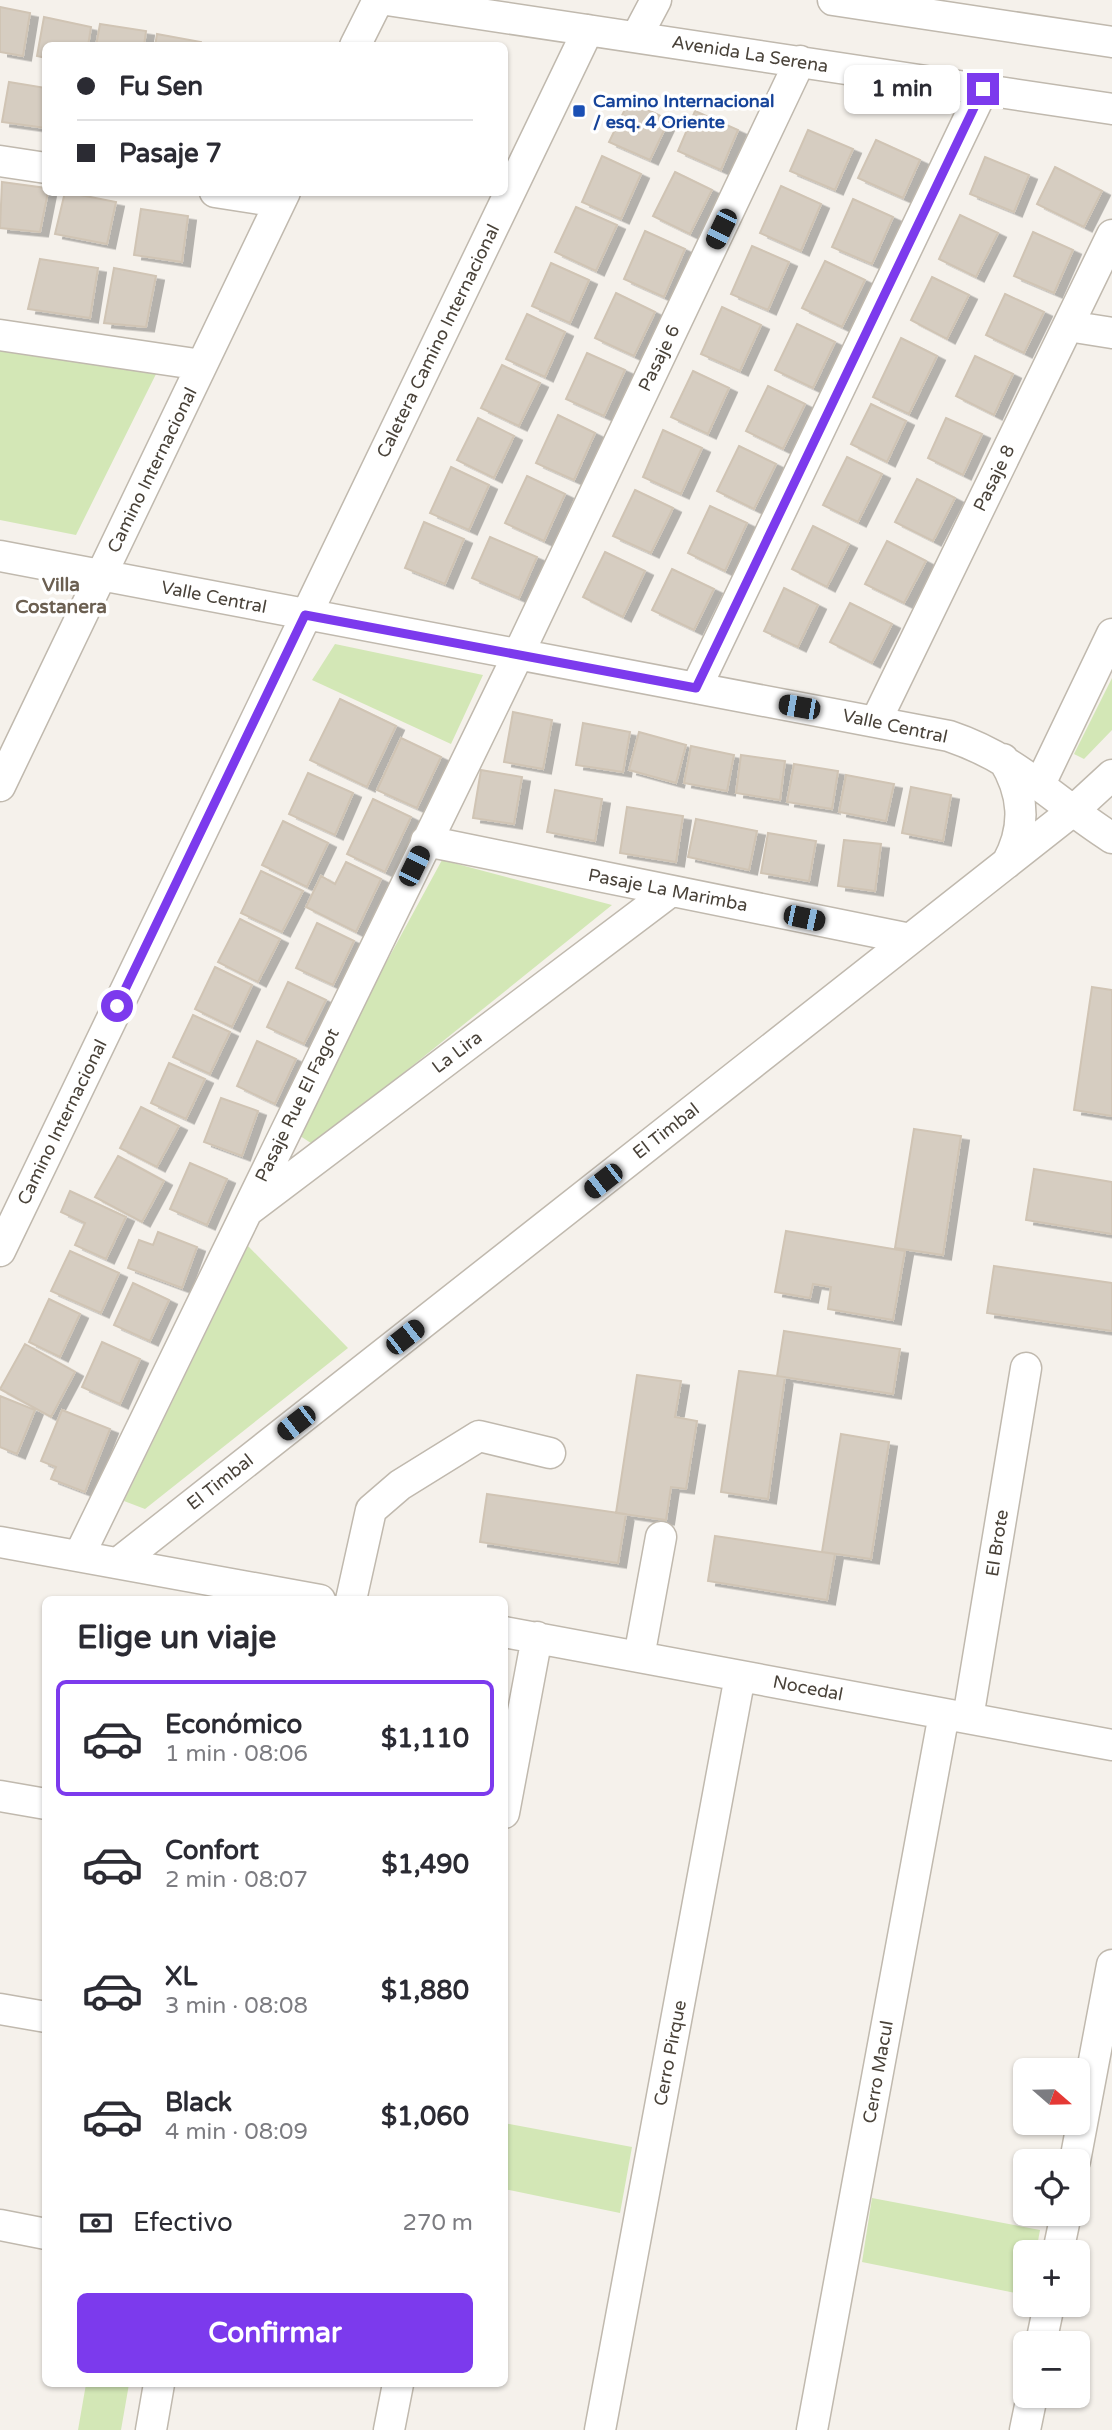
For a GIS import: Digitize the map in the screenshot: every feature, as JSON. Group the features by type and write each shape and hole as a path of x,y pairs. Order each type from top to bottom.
{"street":[{"path":"357,42 377,0"},
{"name":"Avenida La Serena","path":"387,0 1112,109"},
{"path":"637,37 656,0"},
{"path":"833,0 934,8 1112,42"},
{"name":"Caletera Camino Internacional","path":"508,195 588,30"},
{"name":"Pasaje 6","path":"517,655 800,61"},
{"path":"696,688 983,89"},
{"path":"0,161 42,167"},
{"name":"Caletera Camino Internacional","path":"305,615 508,196"},
{"name":"Camino Internacional","path":"0,786 283,197"},
{"name":"Pasaje 8","path":"876,721 1112,235"},
{"path":"1068,326 1112,333"},
{"path":"0,334 202,365"},
{"name":"Valle Central","path":"0,556 949,736 1003,758 1112,838"},
{"name":"Camino Internacional","path":"0,1251 305,615"},
{"path":"1040,784 1112,634"},
{"name":"Pasaje Rue El Fagot","path":"79,1556 517,655"},
{"path":"1003,758 1019,792 1022,810 1015,847 1006,864"},
{"name":"El Timbal","path":"118,1563 1006,864 1074,810 1112,775"},
{"name":"Pasaje La Marimba","path":"426,841 910,939"},
{"name":"La Lira","path":"244,1213 671,891"},
{"name":"El Brote","path":"956,1716 1026,1368"},
{"path":"352,1596 371,1510 400,1485 479,1436 550,1453"},
{"path":"639,1657 661,1537"},
{"path":"0,1542 293,1596"},
{"name":"Nocedal","path":"508,1633 1112,1745"},
{"path":"508,1792 537,1637"},
{"name":"Cerro Pirque","path":"600,2430 740,1676"},
{"name":"Cerro Macul","path":"812,2430 956,1716"},
{"path":"0,1796 42,1803"},
{"path":"1077,2149 1112,1965"},
{"path":"0,2009 42,2016"},
{"path":"0,2225 42,2233"},
{"path":"151,2430 158,2387"},
{"path":"389,2430 397,2387"},
{"path":"1025,2430 1030,2408"}],"green space":[{"path":"0,348 159,368 76,535 0,520"},
{"path":"335,644 483,675 451,744 312,680"},
{"path":"1112,678 1112,730 1084,759 1074,754"},
{"path":"442,860 612,905 314,1145 294,1132"},
{"path":"248,1246 348,1348 145,1509 124,1501"},
{"path":"508,2124 632,2147 620,2213 508,2190"},
{"path":"872,2198 1040,2230 1038,2240 1013,2240 1013,2293 862,2262"},
{"path":"85,2387 128,2387 121,2430 78,2430"}],"building":[{"path":"0,7 30,13 23,56 0,52"},
{"path":"44,17 91,27 89,42 42,42 42,57 37,56"},
{"path":"100,24 146,31 145,42 97,42"},
{"path":"157,34 201,42 156,42"},
{"path":"9,82 42,87 42,127 2,122"},
{"path":"629,101 669,120 650,160 609,142"},
{"path":"695,111 738,130 721,170 678,151"},
{"path":"808,130 853,149 835,190 790,171"},
{"path":"876,140 920,160 903,198 858,178"},
{"path":"602,156 641,174 621,219 582,202"},
{"path":"985,157 1029,175 1014,212 970,194"},
{"path":"1055,167 1102,191 1084,227 1037,204"},
{"path":"675,172 712,190 690,234 653,216"},
{"path":"2,182 42,187 42,196 47,196 40,232 0,228"},
{"path":"781,186 821,204 801,251 760,233"},
{"path":"64,196 85,196 116,202 107,244 55,234"},
{"path":"853,199 893,217 872,264 832,247"},
{"path":"576,207 617,225 596,271 555,252"},
{"path":"141,209 188,216 182,262 134,255"},
{"path":"960,215 998,233 976,277 939,259"},
{"path":"645,231 685,249 664,297 624,279"},
{"path":"1033,232 1073,250 1054,293 1014,276"},
{"path":"752,246 789,262 768,310 731,294"},
{"path":"40,259 98,268 90,318 28,309"},
{"path":"825,261 865,280 842,327 802,308"},
{"path":"551,263 589,280 570,323 532,306"},
{"path":"114,268 156,276 146,327 104,323"},
{"path":"932,277 969,295 947,339 911,320"},
{"path":"616,293 655,312 634,356 595,338"},
{"path":"1005,294 1044,312 1024,353 986,335"},
{"path":"722,307 761,325 740,371 701,354"},
{"path":"527,314 565,332 545,377 506,359"},
{"path":"797,324 835,342 813,388 775,370"},
{"path":"901,338 937,356 909,414 873,397"},
{"path":"587,353 625,370 604,416 566,399"},
{"path":"975,356 1013,374 994,415 956,396"},
{"path":"502,365 540,383 519,426 481,408"},
{"path":"693,371 729,388 708,434 671,417"},
{"path":"768,386 805,404 783,449 746,431"},
{"path":"871,404 906,421 887,462 851,444"},
{"path":"558,415 595,433 574,480 536,463"},
{"path":"478,418 514,436 494,478 457,460"},
{"path":"946,418 982,434 963,475 928,458"},
{"path":"663,430 702,448 681,494 643,477"},
{"path":"739,446 776,464 754,509 717,491"},
{"path":"847,457 882,474 858,522 823,505"},
{"path":"451,467 489,485 469,530 430,513"},
{"path":"527,476 565,494 544,541 505,523"},
{"path":"917,479 955,498 933,541 895,522"},
{"path":"635,490 673,508 651,553 613,536"},
{"path":"710,506 747,523 725,571 688,553"},
{"path":"424,522 464,539 445,584 405,568"},
{"path":"813,526 849,544 827,587 792,569"},
{"path":"490,537 537,557 519,598 472,578"},
{"path":"887,541 926,561 904,603 865,584"},
{"path":"605,552 645,571 623,617 583,597"},
{"path":"672,569 714,589 694,630 652,610"},
{"path":"784,588 818,605 798,647 764,631"},
{"path":"850,603 892,624 872,663 830,642"},
{"path":"340,699 396,726 367,787 310,760"},
{"path":"513,712 552,720 543,769 504,762"},
{"path":"583,723 630,732 623,772 576,765"},
{"path":"639,732 686,745 676,783 629,770"},
{"path":"401,738 441,757 417,808 377,790"},
{"path":"691,746 734,755 727,791 684,783"},
{"path":"741,755 785,761 780,800 736,793"},
{"path":"794,764 838,771 832,809 787,802"},
{"path":"481,770 522,777 514,824 473,818"},
{"path":"308,773 353,793 335,835 289,814"},
{"path":"846,775 894,784 886,821 839,812"},
{"path":"911,787 951,795 943,841 902,833"},
{"path":"555,790 602,799 595,841 547,832"},
{"path":"373,799 411,817 385,872 347,854"},
{"path":"627,807 683,816 676,862 620,853"},
{"path":"696,819 757,831 749,870 688,857"},
{"path":"283,821 328,843 307,887 262,865"},
{"path":"768,833 816,841 809,881 761,873"},
{"path":"844,840 881,844 875,891 838,886"},
{"path":"346,862 381,879 356,932 306,907 321,876 335,884"},
{"path":"261,871 303,891 282,932 241,913"},
{"path":"240,919 280,939 258,982 218,962"},
{"path":"317,923 354,941 333,985 296,968"},
{"path":"215,967 252,985 232,1027 195,1009"},
{"path":"288,982 326,1000 304,1044 267,1027"},
{"path":"1092,987 1112,990 1112,1116 1074,1110"},
{"path":"193,1015 230,1032 210,1074 173,1057"},
{"path":"257,1041 296,1059 275,1104 237,1086"},
{"path":"169,1063 205,1079 186,1119 151,1103"},
{"path":"221,1098 258,1111 242,1156 204,1142"},
{"path":"141,1107 179,1126 157,1167 120,1148"},
{"path":"914,1129 961,1136 943,1255 895,1248"},
{"path":"118,1156 164,1181 142,1222 95,1197"},
{"path":"190,1163 227,1179 207,1225 170,1209"},
{"path":"1034,1169 1112,1182 1112,1234 1026,1220"},
{"path":"70,1191 126,1217 106,1259 75,1245 85,1223 61,1212"},
{"path":"786,1231 905,1251 893,1320 828,1309 831,1287 813,1284 810,1298 775,1292"},
{"path":"158,1232 197,1247 182,1288 128,1268 139,1240 153,1245"},
{"path":"70,1251 119,1273 101,1313 51,1291"},
{"path":"994,1266 1112,1283 1112,1331 987,1313"},
{"path":"133,1283 169,1300 150,1341 114,1325"},
{"path":"49,1299 80,1314 60,1357 29,1342"},
{"path":"784,1331 900,1349 893,1394 777,1376"},
{"path":"102,1342 140,1359 120,1404 82,1387"},
{"path":"25,1344 75,1372 51,1417 0,1389"},
{"path":"739,1371 785,1377 768,1499 721,1492"},
{"path":"637,1375 681,1381 675,1417 697,1421 686,1489 671,1487 666,1520 616,1513"},
{"path":"0,1396 35,1410 17,1454 0,1447"},
{"path":"62,1410 110,1429 85,1492 51,1479 56,1467 41,1461"},
{"path":"841,1434 889,1442 871,1559 822,1552"},
{"path":"487,1494 626,1514 618,1563 480,1542"},
{"path":"715,1536 835,1554 827,1600 708,1581"}],"place":[{"name":"Camino Internacional / esq. 4 Oriente","path":"579,111"}],"district":[{"name":"Villa Costanera","path":"61,595"}],"route":[{"path":"117,1006 305,615 696,688 983,89"}]}
